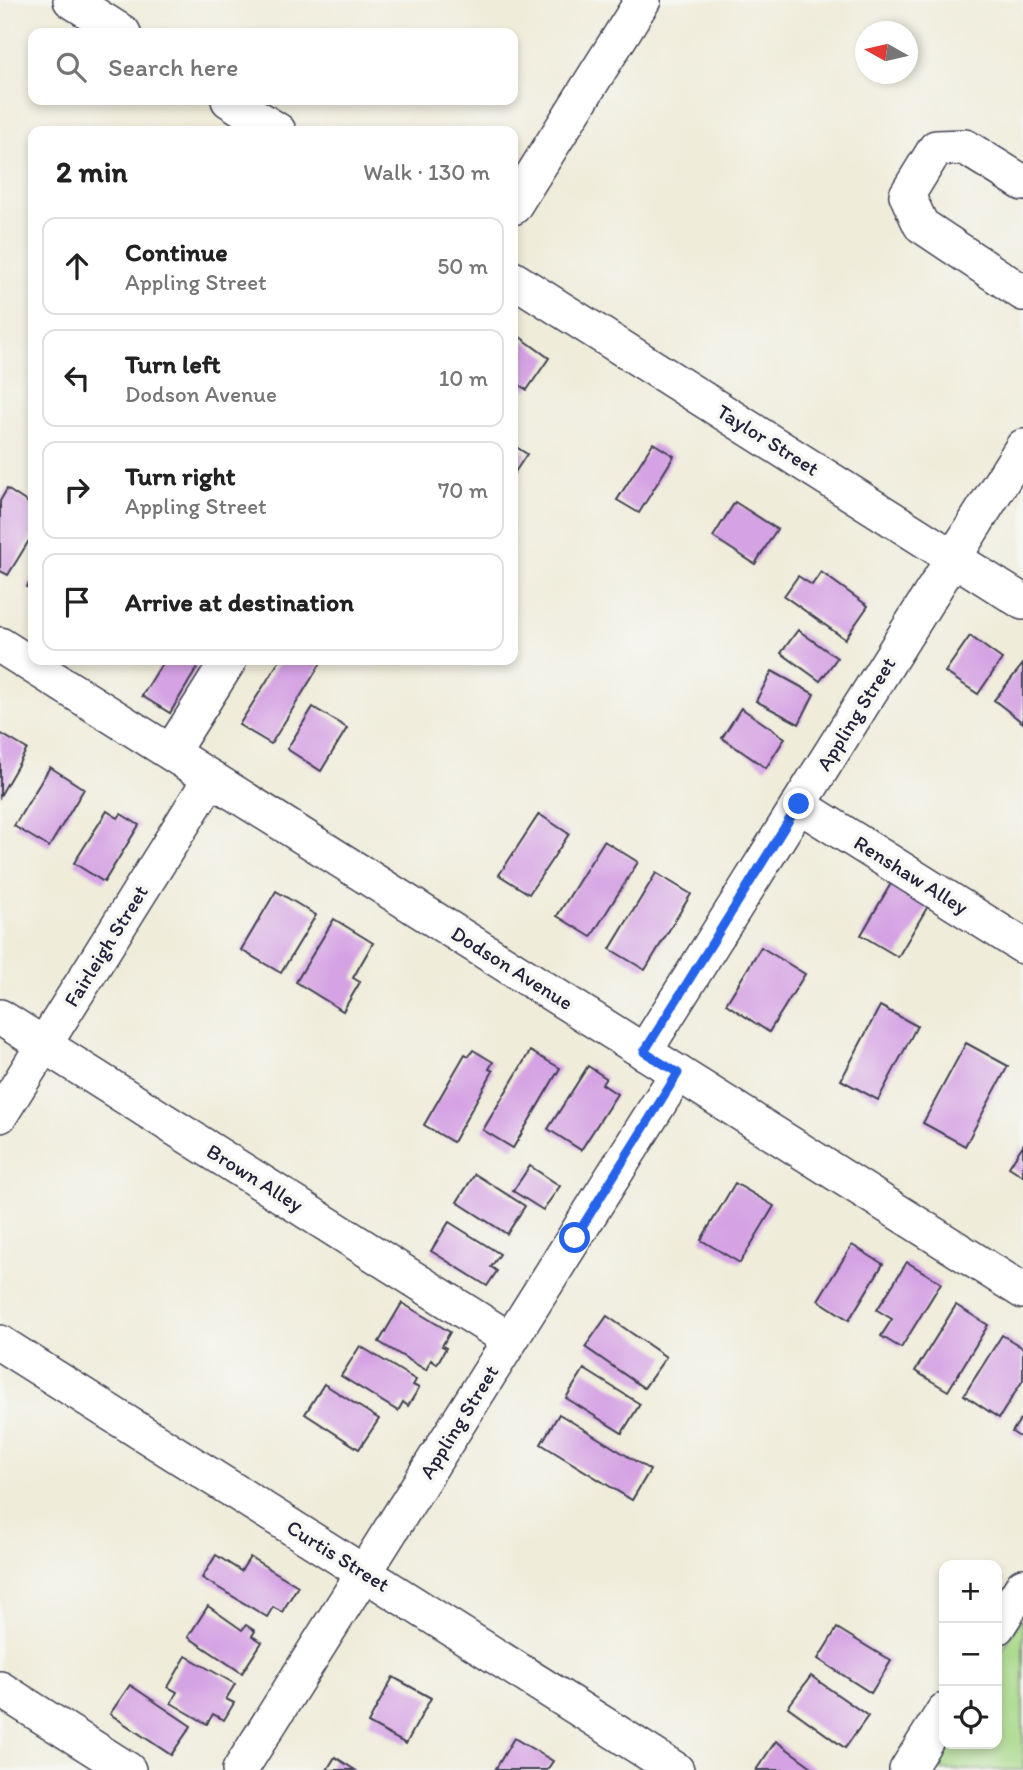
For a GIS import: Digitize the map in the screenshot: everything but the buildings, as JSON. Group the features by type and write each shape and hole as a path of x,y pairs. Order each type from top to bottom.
{"street":[{"path":"71,0 115,28"},
{"path":"518,199 643,0"},
{"path":"237,105 270,126"},
{"path":"1023,183 965,147 936,148 907,195 920,225 1023,293"},
{"name":"Taylor Street","path":"518,282 1023,601"},
{"name":"Appling Street","path":"644,1052 1023,447"},
{"name":"Dodson Avenue","path":"0,645 28,663"},
{"name":"Dodson Avenue","path":"32,665 1023,1291"},
{"path":"171,752 226,665"},
{"name":"Fairleigh Street","path":"0,1115 211,778"},
{"name":"Renshaw Alley","path":"799,804 1023,946"},
{"name":"Brown Alley","path":"0,1017 510,1340"},
{"name":"Appling Street","path":"240,1770 678,1073"},
{"name":"Curtis Street","path":"0,1343 676,1770"},
{"path":"1000,1623 1023,1586"},
{"path":"0,1689 128,1770"},
{"path":"907,1770 939,1719"}],"green space":[{"path":"1023,1616 1023,1770 928,1770 940,1749 1002,1749 1002,1650"}],"route":[{"path":"575,1238 678,1073 644,1052 799,804"}]}
